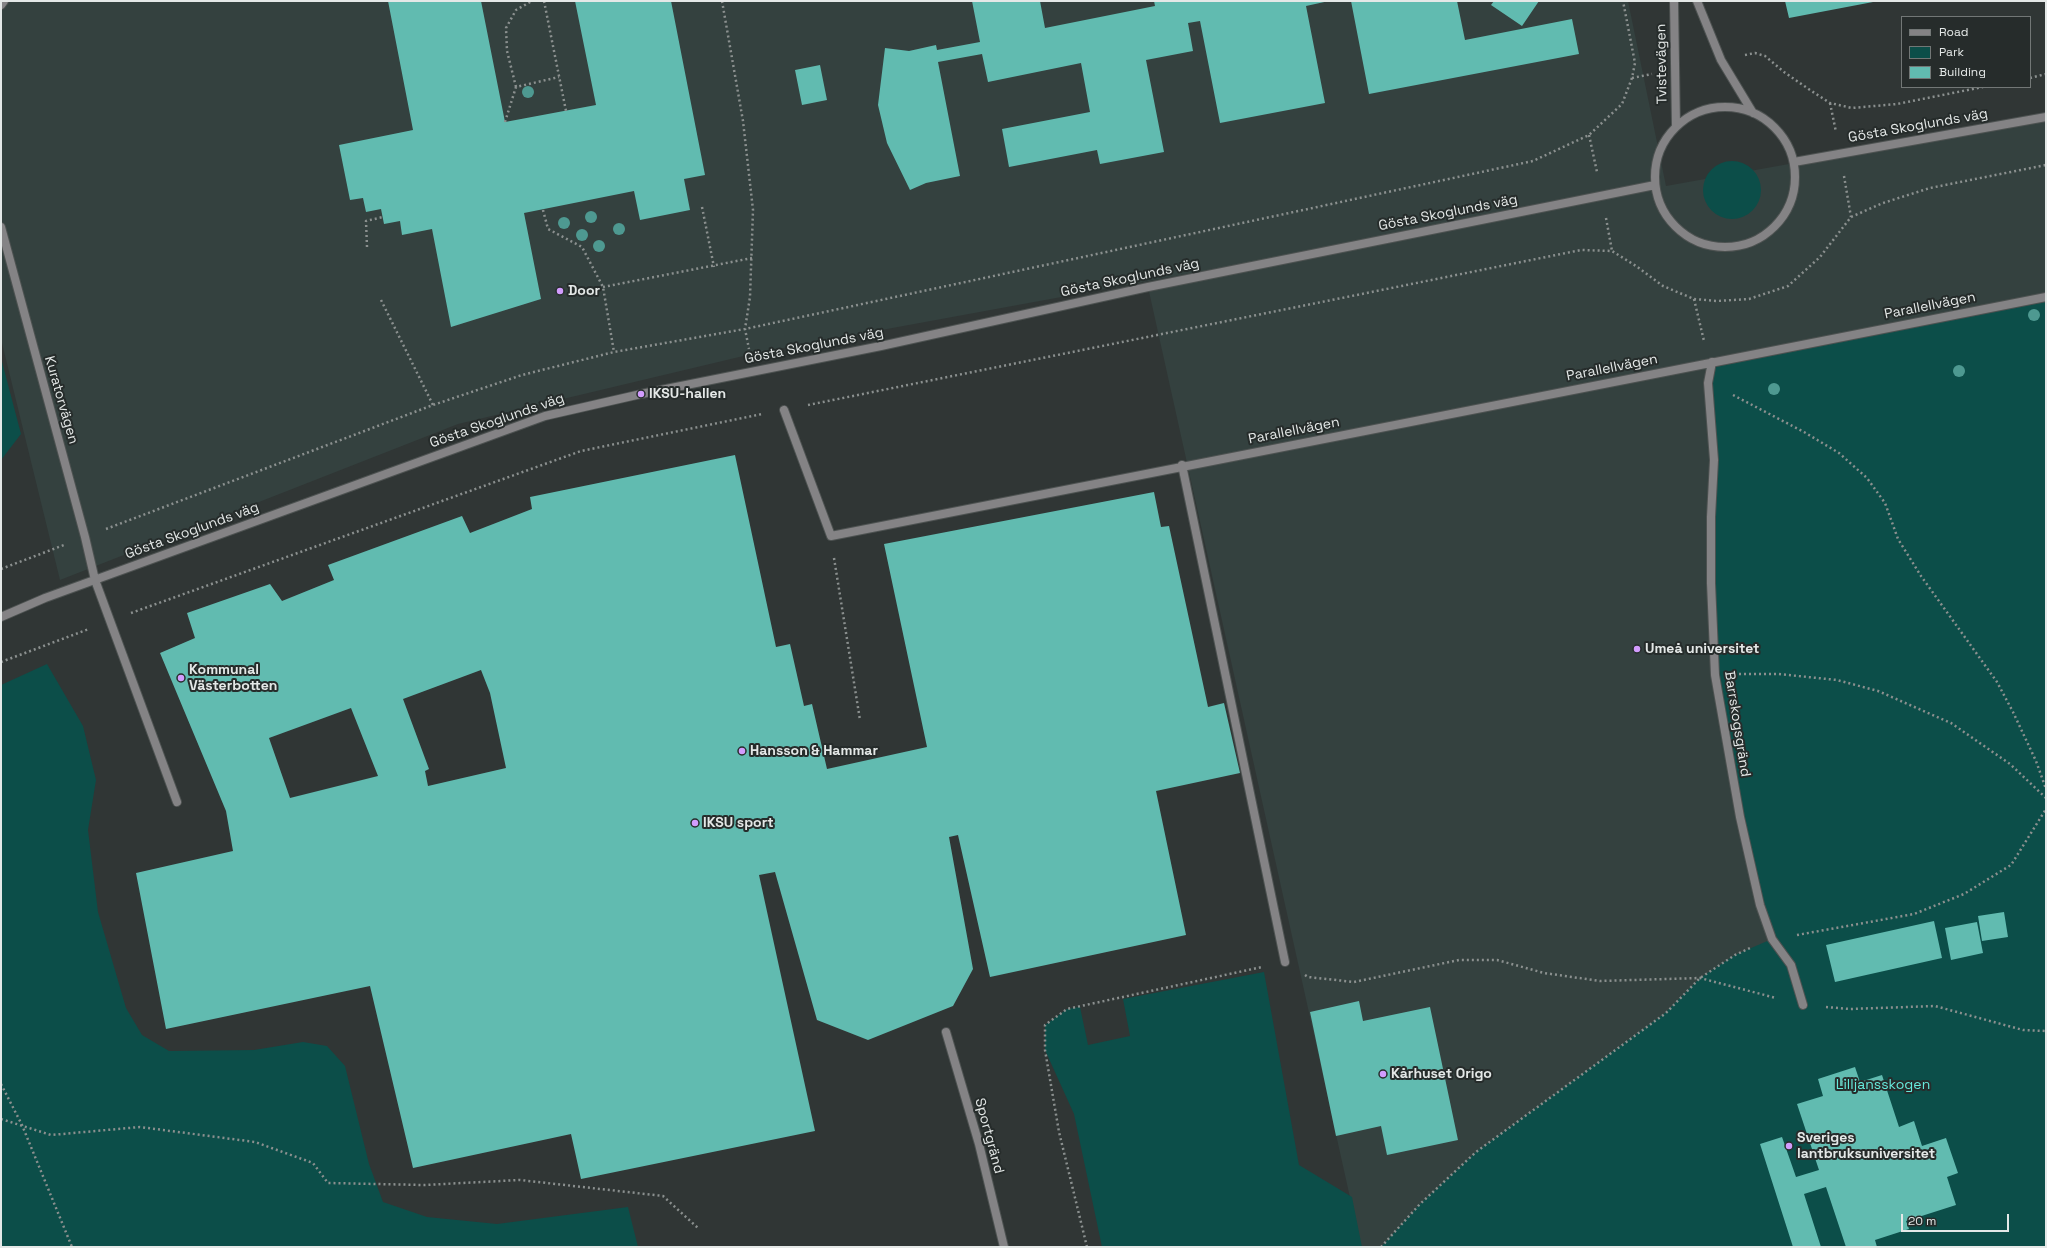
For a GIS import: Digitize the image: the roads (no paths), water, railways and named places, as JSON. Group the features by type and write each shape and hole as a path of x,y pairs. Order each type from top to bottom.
{"street":[{"path":"1,5 4,1"},
{"name":"Tvistevägen","path":"1674,1 1676,126"},
{"path":"1696,1 1721,60 1754,113"},
{"path":"1732,108 1754,113 1768,121 1779,131 1787,144 1794,162 1796,175 1794,191 1785,213 1774,227 1751,242 1726,247 1696,240 1673,224 1661,205 1656,185 1655,169 1660,150 1676,126 1690,117 1708,110 1732,108"},
{"name":"Gösta Skoglunds väg","path":"1794,162 2046,117"},
{"name":"Gösta Skoglunds väg","path":"1,617 46,598 545,416 588,405 881,346 1148,287 1656,185"},
{"name":"Kuratorvägen","path":"1,227 85,537 95,580 177,802"},
{"name":"Parallellvägen","path":"784,410 831,536 2046,297"},
{"name":"Barrskogsgränd","path":"1712,362 1708,383 1714,460 1711,516 1711,583 1715,675 1740,817 1760,905 1772,940 1791,965 1803,1005"},
{"path":"1182,466 1286,962"},
{"name":"Sportgränd","path":"946,1032 980,1144 1004,1247"}],"place":[{"name":"Door","path":"560,291"},
{"name":"IKSU-hallen","path":"641,394"},
{"name":"Umeå universitet","path":"1637,649"},
{"name":"Kommunal Västerbotten","path":"181,678"},
{"name":"Hansson & Hammar","path":"742,751"},
{"name":"IKSU sport","path":"695,823"},
{"name":"Kårhuset Origo","path":"1383,1074"},
{"name":"Sveriges lantbruksuniversitet","path":"1789,1146"}],"park label":[{"name":"Lilljansskogen","path":"1883,1085"}]}
